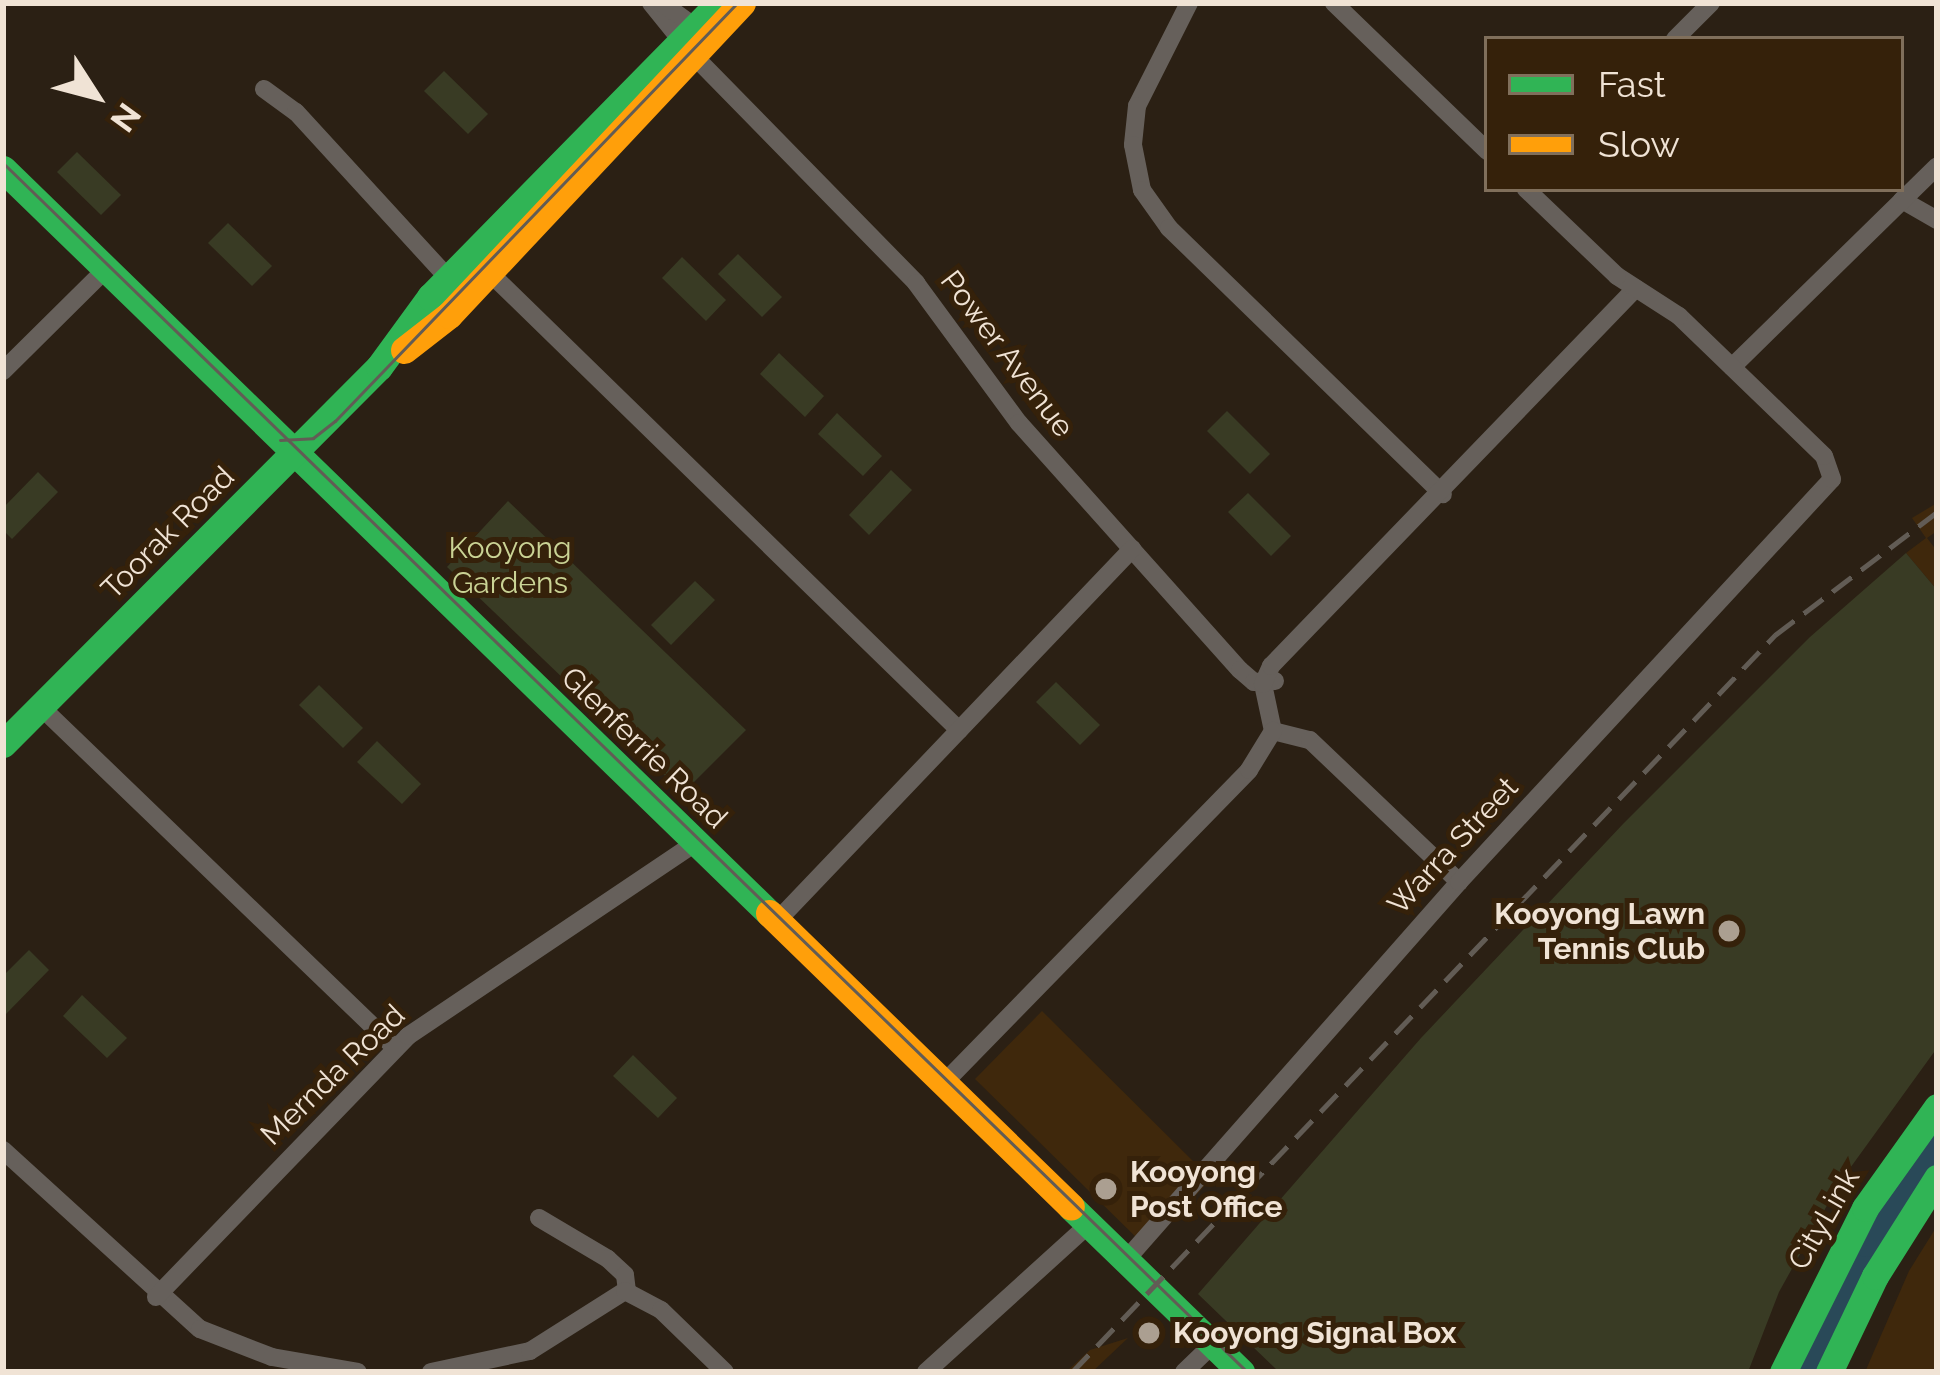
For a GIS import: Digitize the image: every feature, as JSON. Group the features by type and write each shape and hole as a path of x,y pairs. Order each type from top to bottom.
{"main road":[{"name":"Toorak Road","path":"3,744 379,367 490,273 694,48 719,3"},
{"name":"Toorak Road","path":"379,367 448,278 742,3"},
{"name":"Glenferrie Road","path":"3,170 1241,1372"},
{"name":"CityLink","path":"1783,1372 1865,1208 1937,1107"},
{"path":"1829,1372 1875,1276 1937,1178"}],"street":[{"name":"Power Avenue","path":"651,3 694,48 725,96 916,283 1019,423 1132,549 1233,656 1268,680"},
{"path":"662,3 694,48"},
{"path":"1189,3 1137,106 1132,145 1142,190 1168,228 1443,494"},
{"path":"1334,3 1484,148"},
{"path":"1678,36 1711,3"},
{"path":"264,88 296,112 448,278"},
{"path":"1529,192 1636,287 1668,306 1732,367 1937,166"},
{"path":"1903,200 1937,220"},
{"path":"3,370 105,270"},
{"path":"490,273 959,730"},
{"path":"1280,731 1268,680 1286,657 1636,287"},
{"name":"Warra Street","path":"1125,1261 1459,882 1832,479 1824,455 1732,367"},
{"path":"776,922 1132,549"},
{"path":"40,707 395,1048"},
{"path":"1280,731 1310,740 1459,882"},
{"path":"943,1084 1249,770 1280,731"},
{"name":"Mernda Road","path":"156,1297 395,1048 694,843"},
{"path":"3,1150 156,1297 236,1345 358,1372"},
{"path":"538,1218 661,1310 725,1372"},
{"path":"926,1372 1088,1225"},
{"path":"431,1372 530,1351 626,1283"},
{"path":"1184,1372 1212,1345"}],"shaded area":[{"path":"1937,503 1937,531 1927,538 1937,551 1937,590 1906,553 1926,538 1912,518"},
{"path":"1042,1011 1211,1179 1147,1248 975,1079"},
{"path":"1937,1226 1937,1372 1865,1372 1909,1271"},
{"path":"1128,1338 1092,1372 1066,1372 1090,1350"}],"green space":[{"path":"444,71 488,114 468,134 424,91"},
{"path":"77,152 121,195 101,215 57,172"},
{"path":"228,223 272,266 252,286 208,243"},
{"path":"738,254 782,297 762,317 718,274"},
{"path":"682,257 726,300 706,321 662,278"},
{"path":"779,353 824,396 805,417 760,374"},
{"path":"1227,411 1270,454 1250,474 1207,431"},
{"path":"837,413 882,456 863,476 818,434"},
{"path":"891,470 912,490 869,535 849,515"},
{"path":"38,472 58,492 12,539 3,530 3,508"},
{"path":"1248,493 1291,536 1271,556 1228,512"},
{"name":"Kooyong Gardens","path":"508,501 746,730 683,793 447,567"},
{"name":"Kooyong Lawn Tennis Club","path":"1906,553 1937,590 1937,1048 1840,1182 1779,1292 1748,1372 1279,1372 1198,1294 1421,1038 1623,824 1810,637"},
{"path":"695,581 715,600 671,645 651,625"},
{"path":"1056,682 1100,725 1080,745 1036,702"},
{"path":"319,685 363,728 343,748 299,705"},
{"path":"377,741 421,784 402,804 357,762"},
{"path":"29,950 49,970 6,1014 3,976"},
{"path":"82,995 127,1038 107,1058 63,1016"},
{"path":"633,1055 677,1098 658,1118 613,1076"}],"waterway":[{"path":"1804,1372 1866,1242 1937,1144"}],"tram line":[{"path":"280,440 313,438 335,421 737,3"},
{"path":"3,163 1247,1372"}],"railway":[{"path":"1072,1372 1775,635 1937,512"}],"traffic: fast":[{"path":"3,744 379,367 430,297 719,3"},
{"path":"3,169 769,913"},
{"path":"1783,1372 1865,1208 1937,1107"},
{"path":"1829,1372 1875,1276 1937,1178"},
{"path":"1071,1207 1241,1372"}],"traffic: slow":[{"path":"404,350 449,315 742,3"},
{"path":"769,913 1071,1207"}],"place":[{"name":"Kooyong Lawn Tennis Club","path":"1729,931"},
{"name":"Kooyong Post Office","path":"1106,1189"},
{"name":"Kooyong Signal Box","path":"1149,1333"}]}
